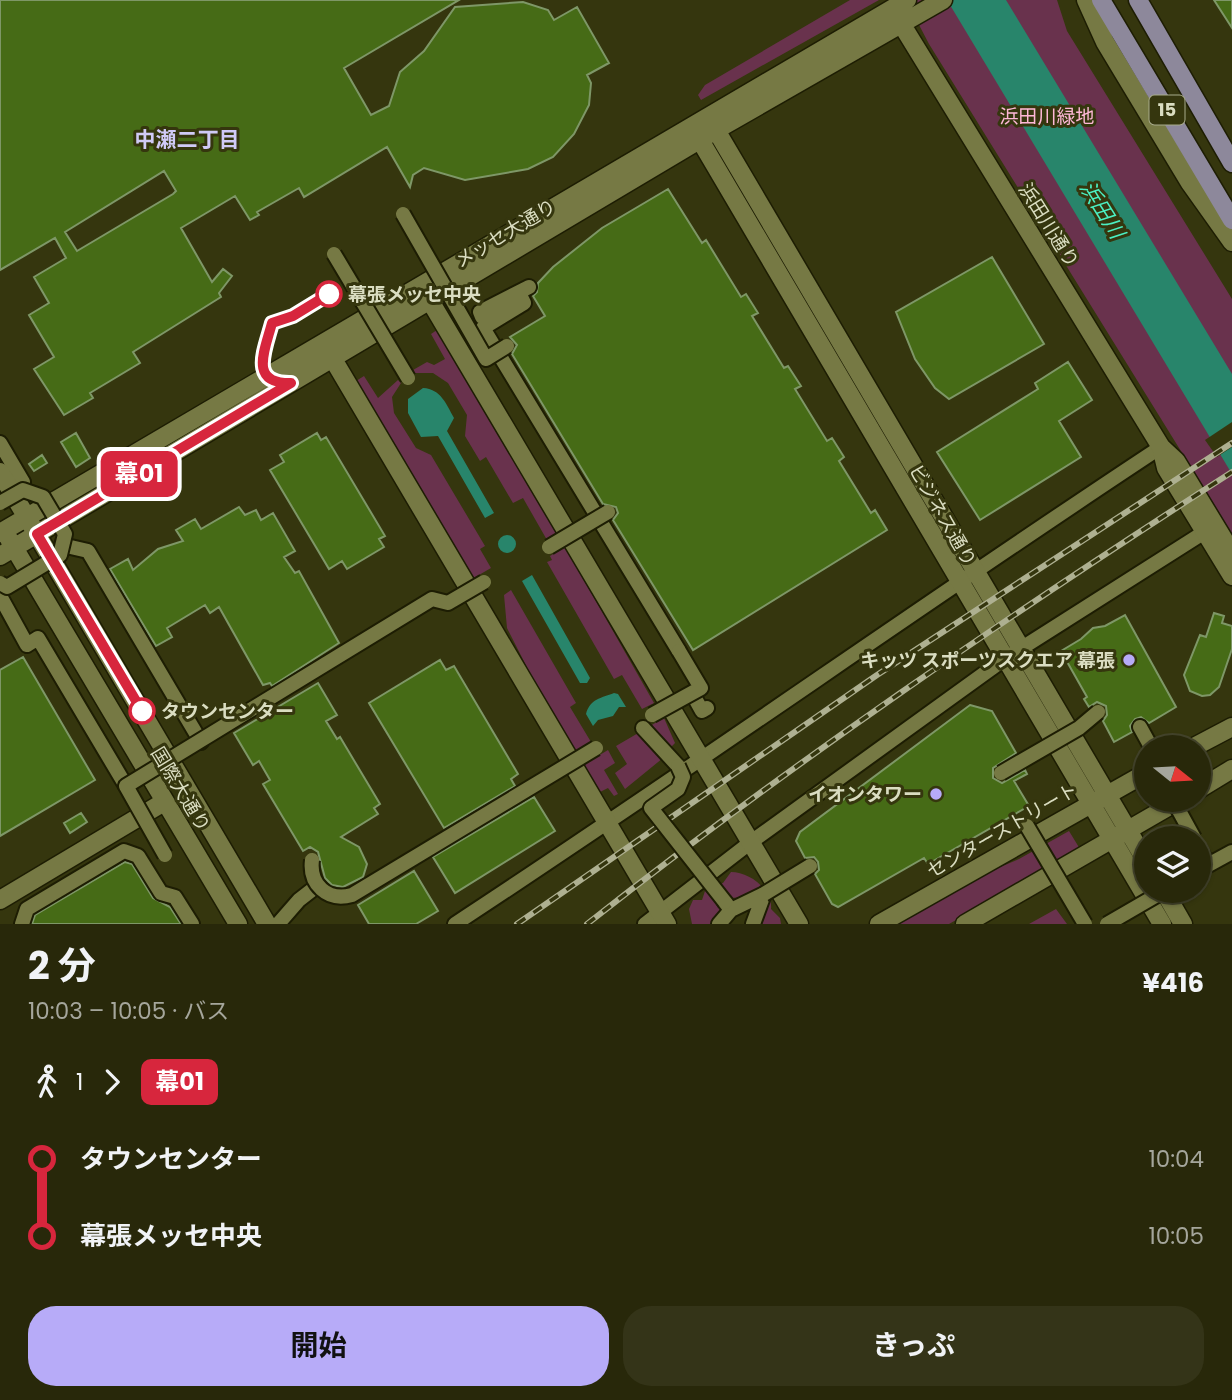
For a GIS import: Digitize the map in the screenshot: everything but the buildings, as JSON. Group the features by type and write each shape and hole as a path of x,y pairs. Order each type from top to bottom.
{"main road":[{"name":"15","path":"1101,0 1232,220"},
{"name":"15","path":"1138,0 1232,163"}],"street":[{"name":"メッセ大通り","path":"7,552 430,302 907,0"},
{"name":"メッセ大通り","path":"1,529 27,518 421,284 703,128 902,25 943,0"},
{"path":"1086,0 1105,42 1190,183 1232,242"},
{"name":"浜田川通り","path":"902,25 1161,447 1176,461 1210,528"},
{"name":"ビジネス通り","path":"703,128 1134,840"},
{"name":"ビジネス通り","path":"703,128 958,583 1162,924"},
{"path":"402,214 486,359 502,349"},
{"path":"334,254 408,378"},
{"path":"421,284 799,924"},
{"path":"529,287 480,312 482,317 521,297 524,303 483,328 502,349 603,515 701,688 652,715"},
{"path":"337,336 333,359 664,918"},
{"path":"0,443 23,482"},
{"path":"455,924 608,824 700,758 1161,447"},
{"name":"国際大通り","path":"0,472 267,924"},
{"path":"0,503 23,490 43,497 65,534 60,555 7,587 0,583"},
{"path":"549,547 603,515"},
{"path":"1210,528 1232,552"},
{"path":"1210,528 1232,576"},
{"path":"645,924 664,918 751,842 1003,660 1210,528"},
{"name":"国際大通り","path":"1,529 7,552 238,924"},
{"path":"62,545 88,551 201,742"},
{"path":"126,786 432,599 448,603 484,582"},
{"path":"0,596 27,645 38,638 165,855"},
{"path":"692,693 702,711 707,708"},
{"path":"1001,772 1079,728 1098,712"},
{"path":"1140,727 1143,735"},
{"path":"1211,738 1232,727"},
{"path":"643,728 682,774 680,787 651,808 703,869 731,910"},
{"path":"312,860 312,876 317,886 335,897 352,895 596,748"},
{"path":"1211,782 1232,769"},
{"name":"センターストリート","path":"879,924 1134,779"},
{"path":"0,900 164,802"},
{"path":"965,924 1158,812"},
{"path":"1027,827 1085,924"},
{"path":"131,853 157,839"},
{"path":"22,924 27,909 124,851 138,856 161,893 175,897 192,924"},
{"path":"1211,864 1232,852"},
{"path":"719,924 731,910 810,866"},
{"path":"278,924 299,900 317,886"},
{"path":"753,924 764,894"},
{"path":"1107,924 1143,903"},
{"path":"1171,903 1183,924"}],"green space":[{"path":"850,0 879,0 701,100 698,95 705,85"},
{"name":"浜田川緑地","path":"906,0 1057,0 1067,31 1232,299 1232,539 1219,520 1223,519 929,44"},
{"path":"437,330 559,534 547,540 523,498 513,503 486,457 480,461 465,436 467,415 448,383 433,373 415,373 413,370 427,362 434,365 445,359 431,334"},
{"path":"364,376 378,398 398,380 401,383 392,397 394,413 416,448 431,455 485,546 480,549 491,568 472,579 356,381"},
{"path":"565,547 654,703 642,709 622,675 614,679 547,562 552,560 550,556"},
{"path":"511,590 576,703 570,707 591,742 571,754 507,628 504,595"},
{"path":"664,718 675,743 669,749 650,726"},
{"path":"640,732 663,758 625,789 615,773 627,764 616,746"},
{"path":"608,750 615,763 604,770 618,794 614,796 608,788 600,792 583,765"},
{"path":"1069,831 1080,849 949,924 896,924 979,876 1019,859"},
{"path":"731,872 746,875 759,883 768,895 771,909 780,918 781,924 762,924 768,901 747,897 730,898 722,907 716,924 692,924 689,909 693,900 702,900 705,891 723,883"},
{"path":"1056,909 1067,924 1029,924"}],"water":[{"name":"浜田川","path":"947,0 1006,0 1232,374 1232,474"},
{"path":"423,388 439,394 454,418 447,431 494,513 485,518 438,436 421,437 408,413 408,399"},
{"path":"507,535 513,538 516,544 513,550 507,553 501,550 498,544 501,538"},
{"path":"532,575 590,678 587,683 580,683 522,581"},
{"path":"614,693 618,694 626,707 619,707 613,716 598,720 593,726 586,714 590,705"}],"pier":[{"path":"1232,422 1232,447 1217,457 1205,440"}],"railway":[{"path":"517,924 877,675 1232,443"},
{"path":"587,924 744,805 904,690 1232,472"}],"bus line":[{"name":"幕01","path":"142,711 37,534 291,383 273,381 266,377 261,366 272,323 293,316 329,294"}],"place":[{"name":"幕張メッセ中央","path":"329,294"},
{"name":"キッツ スポーツスクエア 幕張","path":"1129,660"},
{"name":"タウンセンター","path":"142,711"},
{"name":"イオンタワー","path":"936,794"}],"district":[{"name":"中瀬二丁目","path":"187,140"}]}
